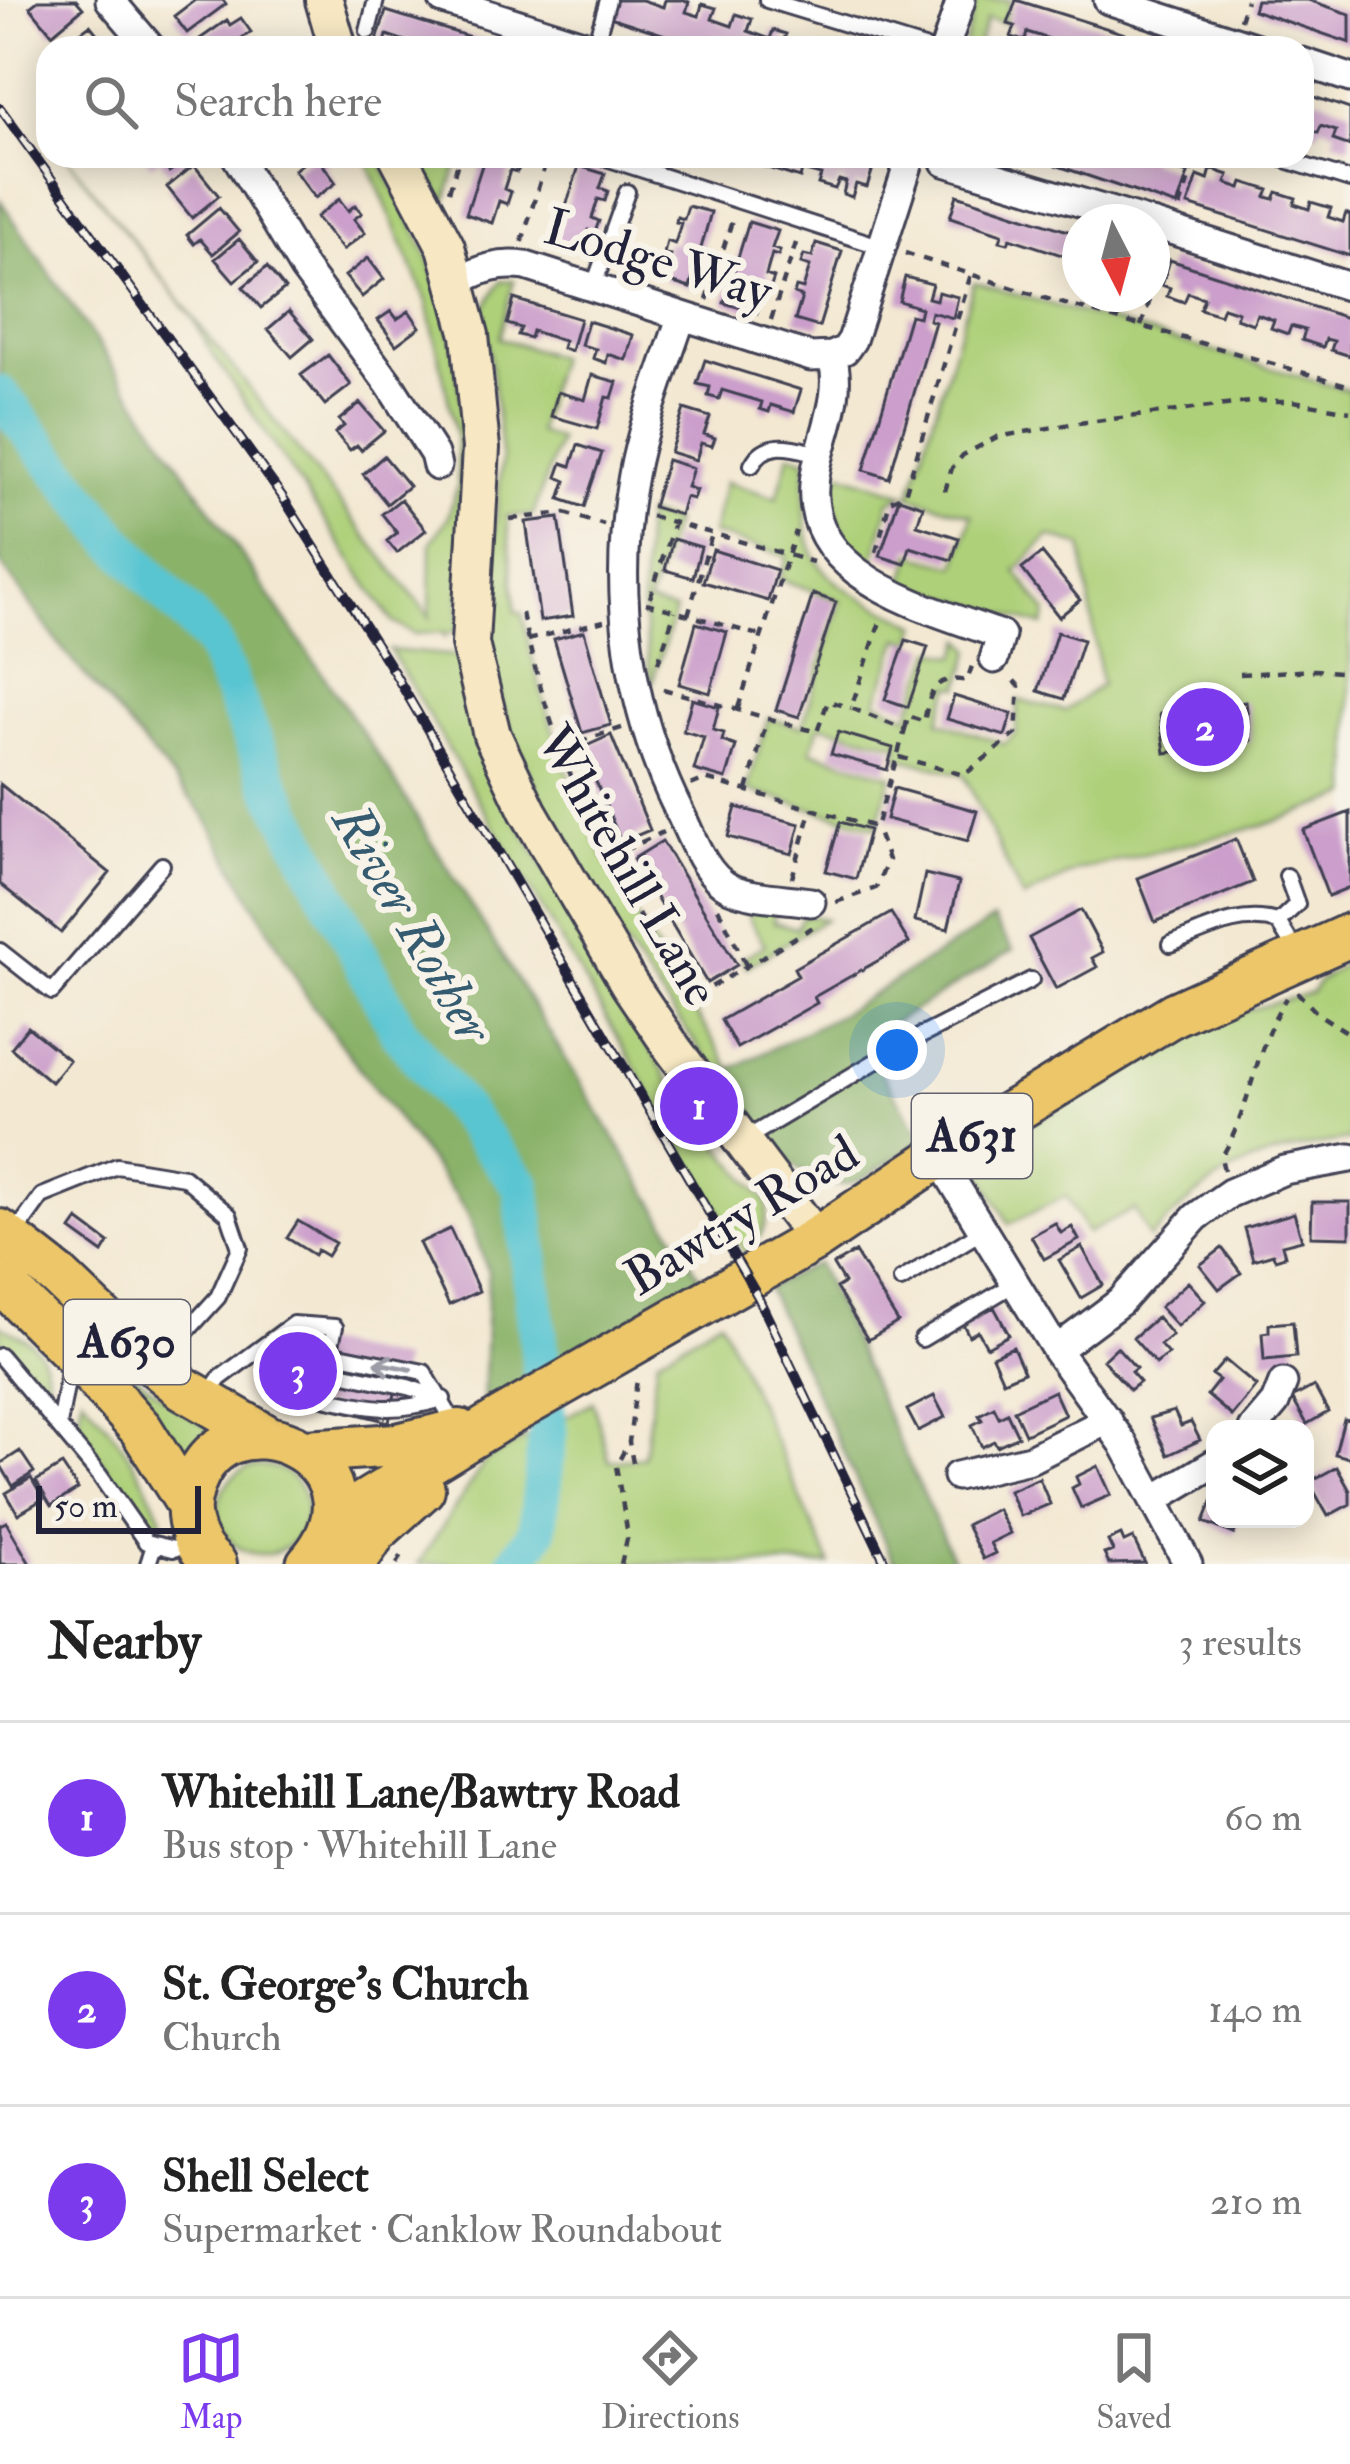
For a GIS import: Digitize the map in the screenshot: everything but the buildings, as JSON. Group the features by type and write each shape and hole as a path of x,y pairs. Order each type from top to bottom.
{"main road":[{"path":"324,0 351,36"},
{"name":"Whitehill Lane","path":"404,168 437,228 458,281 470,335 481,448 470,644 492,735 529,811 628,983 816,1239"},
{"name":"Bawtry Road","path":"334,1521 816,1239 938,1157 1288,939 1350,935"},
{"name":"A630","path":"6,1235 204,1402 286,1443"},
{"name":"A630","path":"0,1281 141,1429 200,1537"},
{"path":"354,1564 375,1532 512,1413"},
{"name":"Bawtry Road","path":"286,1443 398,1445 450,1415 512,1413"},
{"name":"A630","path":"200,1537 195,1479 210,1457 231,1442 286,1443"},
{"path":"286,1443 323,1470 331,1486 334,1521 325,1545 308,1564"}],"street":[{"path":"110,0 141,36"},
{"path":"443,0 556,36"},
{"path":"949,36 961,0"},
{"path":"1108,0 1220,36"},
{"path":"1314,66 1350,78"},
{"path":"243,168 283,236 389,384 437,466"},
{"path":"907,168 852,340 832,356 837,386 815,472 819,518 840,556 879,587 1001,635 994,659"},
{"path":"965,168 1085,204"},
{"path":"1170,230 1350,286"},
{"name":"Lodge Way","path":"458,281 486,267 515,265 811,357 832,356"},
{"path":"691,320 640,442 627,520 642,721 702,858 729,887 808,906"},
{"path":"938,1157 1056,1350 1108,1420 1188,1564"},
{"path":"1056,1350 1120,1302 1196,1217 1230,1193 1284,1170 1350,1158"},
{"path":"1269,1420 1283,1383"},
{"path":"957,1476 1030,1460 1108,1420"},
{"path":"1155,1499 1206,1468"}],"lane":[{"path":"355,36 376,0"},
{"path":"598,36 608,0"},
{"path":"767,0 885,36"},
{"path":"637,168 882,247"},
{"path":"1314,168 1350,179"},
{"path":"593,288 627,192"},
{"path":"752,465 766,449 781,446 820,454"},
{"path":"0,951 52,992 162,866"},
{"path":"1171,944 1238,918 1260,917 1288,939 1297,904 1286,875"},
{"path":"742,1141 903,1045 1030,980"},
{"path":"6,1235 42,1196 117,1166 184,1177 230,1215 240,1249 218,1297 156,1366"},
{"path":"901,1280 984,1230"},
{"path":"922,1340 1016,1283"},
{"path":"204,1402 219,1379 293,1324 335,1327 319,1397 365,1407 450,1415"},
{"path":"329,1353 424,1372 450,1415"},
{"path":"59,1425 74,1354"},
{"path":"0,1356 100,1476 134,1530 154,1545 173,1549 200,1537"},
{"path":"325,1370 409,1387 450,1415"},
{"path":"148,1564 154,1545"}],"path":[{"path":"515,265 544,168"},
{"path":"691,320 733,218"},
{"path":"764,343 797,239"},
{"path":"882,247 1350,386"},
{"path":"851,708 879,587 890,501 905,494 971,274"},
{"path":"1141,326 1145,312"},
{"path":"945,491 952,468 963,455 997,437 1258,401 1294,401 1350,411"},
{"path":"510,519 565,513 674,523 811,562"},
{"path":"634,605 674,523"},
{"path":"738,708 798,525"},
{"path":"688,615 712,534"},
{"path":"527,640 634,605 675,611 762,636"},
{"path":"675,611 642,683 817,732 829,701 905,730"},
{"path":"522,613 559,748 606,859 689,1000 747,967 808,906 877,888 888,860 876,827 908,716 924,722 937,683 967,681 973,660 994,659 1019,686 1016,734 964,775 897,757"},
{"path":"1240,674 1350,673"},
{"path":"747,790 768,718"},
{"path":"559,748 642,721"},
{"path":"671,793 705,779 876,827"},
{"path":"808,906 812,808"},
{"path":"606,859 684,821"},
{"path":"729,887 716,912 747,967"},
{"path":"1230,1193 1221,1158 1236,1133 1270,1023 1293,988 1318,1014 1350,1034"},
{"path":"633,1462 629,1442 644,1338"},
{"path":"621,1564 628,1535 616,1466 629,1442"}],"green space":[{"path":"977,0 1011,0 1004,23 987,19 981,36 967,36"},
{"path":"75,168 430,617 431,543 448,517 458,485 456,435 427,302 370,168 383,168 434,273 456,360 463,451 458,632 443,633 446,638 442,632 414,634 393,622 211,352 193,318"},
{"path":"425,168 456,168 445,203"},
{"path":"0,200 386,767 703,1282 483,1408 488,1272 467,1212 309,1001 205,816 65,652 0,563"},
{"path":"514,280 499,338 557,357 538,432 559,440 533,515 507,516 516,612 522,613 554,733 587,820 630,905 731,1069 719,1075 618,936 552,820 512,736 498,690 487,607 502,459 484,308 501,281"},
{"path":"974,282 1062,308 1062,312 1077,312 1350,391 1350,795 1262,826 1078,870 1023,899 964,775 897,757 900,745 820,725 811,751 892,776 876,827 747,790 768,718 802,727 841,601 780,579 787,556 712,534 725,482 777,498 789,454 806,460 807,528 822,568 858,596 918,625 912,642 900,638 877,701 908,716 934,650 957,656 963,639 972,650 960,687 951,686 939,721 1004,744 1016,733 1018,700 1065,711 1101,685 1082,546 1049,536 1016,571 1047,613 1043,626 903,583 912,554 956,566 972,515 910,496"},
{"path":"832,470 905,494 890,501 871,569 840,525"},
{"path":"645,514 674,522 648,603 675,611 651,686 642,602"},
{"path":"390,650 458,656 511,811 679,1098 768,1204 762,1232 745,1254"},
{"path":"775,907 774,922 797,928 803,915 825,919 747,967 742,958 765,945 748,917 752,910"},
{"path":"993,920 1013,950 888,1026 895,1041 870,1055 923,1139 859,1180 838,1185 818,1180 779,1152 719,1075 839,1015"},
{"path":"1350,960 1350,1140 1287,1151 1239,1168 1196,1195 1149,1239 1135,1209 1087,1233 1066,1196 1009,1224 976,1163 1183,1034 1214,1019 1311,993 1318,982"},
{"path":"817,1263 955,1564 895,1564 767,1288"},
{"path":"67,1312 156,1392 216,1432 183,1464 57,1325"},
{"path":"720,1319 830,1564 418,1564 486,1460 593,1402 609,1461 644,1457 657,1359"},
{"path":"0,1325 38,1350 49,1393 0,1344"},
{"path":"82,1396 138,1469 162,1519 155,1531 147,1531 83,1432 79,1418"},
{"path":"262,1466 293,1479 306,1510 293,1541 262,1554 231,1541 218,1510 231,1479"}],"waterway":[{"name":"River Rother","path":"0,395 115,540 212,641 271,784 399,1032 522,1186 548,1431 537,1532 515,1564"}],"railway":[{"path":"0,108 36,158"},
{"path":"44,168 282,496 395,674 758,1297 886,1564"}],"place":[{"name":"St. George's Church","path":"1205,727"},
{"name":"Whitehill Lane/Bawtry Road","path":"699,1106"},
{"name":"Shell Select","path":"298,1371"}]}
